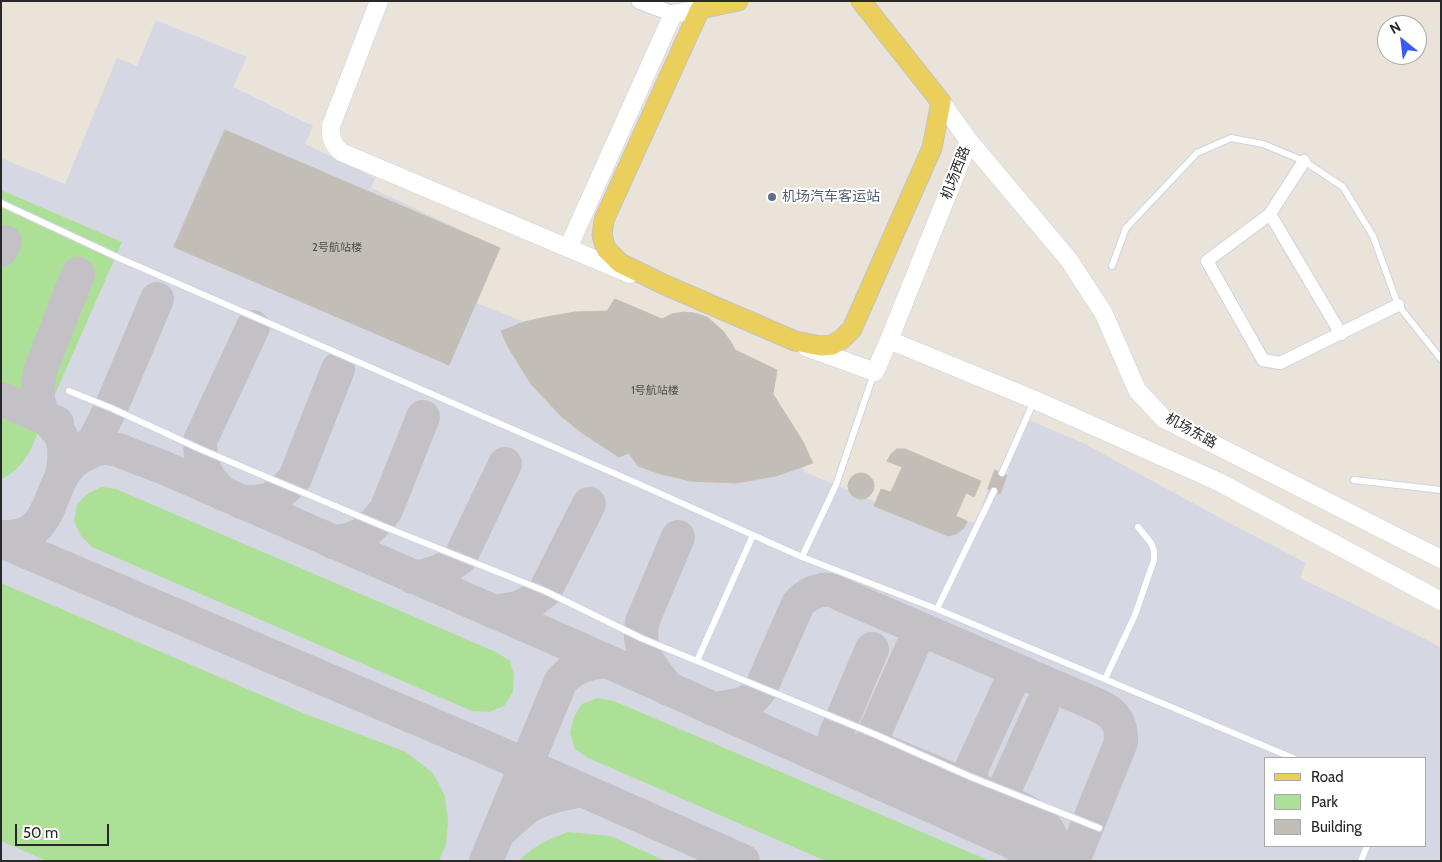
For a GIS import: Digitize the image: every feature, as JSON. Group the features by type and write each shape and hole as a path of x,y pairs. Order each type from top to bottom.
{"main road":[{"path":"379,1 331,126 330,136 334,145 341,152 588,256 670,293 874,372"},
{"path":"568,248 672,14 738,1"},
{"name":"机场西路","path":"861,1 941,102 969,141 889,340 874,372"},
{"path":"700,9 604,220 602,235 606,249 620,263 665,285 795,341 820,346 832,345 842,339 852,329 932,148 941,102"},
{"name":"机场东路","path":"969,141 1069,260 1104,314 1137,390 1164,419 1441,559"},
{"path":"889,340 1035,400 1219,482 1441,600"}],"street":[{"path":"639,1 672,14"},
{"path":"1304,161 1270,214 1206,260 1263,360 1280,362 1398,305"},
{"path":"1270,214 1341,334"}],"lane":[{"path":"1112,266 1126,228 1197,153 1231,138 1263,144 1304,161 1343,187 1373,236 1398,305 1441,359"},
{"path":"1,203 128,262 642,485 802,557 937,609 1291,757"},
{"path":"802,557 836,485 874,372"},
{"path":"69,390 200,449 385,527 545,591 641,638 874,734 971,777 1099,828"},
{"path":"1002,473 1035,400"},
{"path":"1354,480 1441,490"},
{"path":"937,609 994,491"},
{"path":"1105,679 1135,615 1154,560 1152,543 1138,527"},
{"path":"697,661 753,535"},
{"path":"1361,861 1367,847"}],"shaded area":[{"path":"156,20 247,57 233,87 313,126 305,144 375,178 371,188 500,248 477,303 524,322 575,312 607,311 615,299 662,319 672,314 684,312 707,317 723,331 735,350 777,370 773,394 802,440 813,463 802,467 805,472 876,502 875,506 948,536 956,534 964,528 967,521 976,523 995,470 1007,475 1029,420 1083,443 1306,563 1300,578 1441,648 1441,861 1,861 1,158 65,184 117,58 137,66"}],"green space":[{"path":"1,190 122,242 30,451 14,471 1,479"},
{"path":"101,487 116,489 496,652 510,661 514,675 513,692 504,706 489,712 472,711 92,547 81,536 74,521 77,504 87,494"},
{"path":"1,583 303,713 406,752 433,773 445,796 448,821 446,845 439,861 47,861 1,841"},
{"path":"597,698 614,701 990,861 826,861 588,758 575,749 570,733 574,717 582,704"},
{"path":"568,832 610,836 666,861 519,861 530,851"}],"building":[{"path":"225,130 500,248 449,365 174,247"},
{"path":"615,299 662,319 672,314 684,312 707,317 723,331 735,350 777,370 773,394 802,440 813,463 776,476 736,483 691,481 638,466 629,453 619,457 582,433 561,416 531,384 508,347 501,331 524,322 546,317 575,312 607,311"},
{"path":"897,449 905,449 981,481 974,497 966,493 956,516 967,521 964,528 956,534 948,536 874,506 881,489 891,492 902,467 887,461"},
{"path":"995,470 1007,475 1000,494 988,489"},
{"path":"861,473 870,477 874,486 870,495 861,499 852,495 848,486 852,477"}],"taxiway":[{"path":"1,250 5,242"},
{"path":"62,476 65,454 62,437 40,408 38,384 40,371 78,274"},
{"path":"79,457 95,439 111,408 157,299"},
{"path":"223,494 205,471 201,458 200,441 253,327"},
{"path":"241,502 272,498 295,478 338,369"},
{"path":"1,399 57,423"},
{"path":"333,542 358,537 369,529 386,510 423,417"},
{"path":"1,537 28,533 36,526 43,518 62,476 70,465 97,449 119,450 160,466 573,646 1010,841 1046,861"},
{"path":"413,577 434,573 446,568 460,558 505,464"},
{"path":"494,612 518,608 532,601 545,591 589,504"},
{"path":"668,689 645,657 641,638 642,622 678,537"},
{"path":"1,541 489,749 743,861"},
{"path":"713,709 739,705 753,698 761,688 798,604 817,591 835,591 1097,705 1108,711 1116,719 1120,729 1121,742 1073,861"},
{"path":"884,768 875,748 874,734 915,641"},
{"path":"839,765 834,751 835,736 872,649"},
{"path":"486,861 561,681 581,666 605,661"},
{"path":"977,807 970,787 972,767 1012,680"},
{"path":"998,822 997,813 1000,800 1042,706"},
{"path":"826,759 859,750 879,749 1019,808 1035,817 1048,831 1057,854"},
{"path":"500,831 533,804 551,797 582,790"}],"place":[{"name":"机场汽车客运站","path":"772,197"}]}
